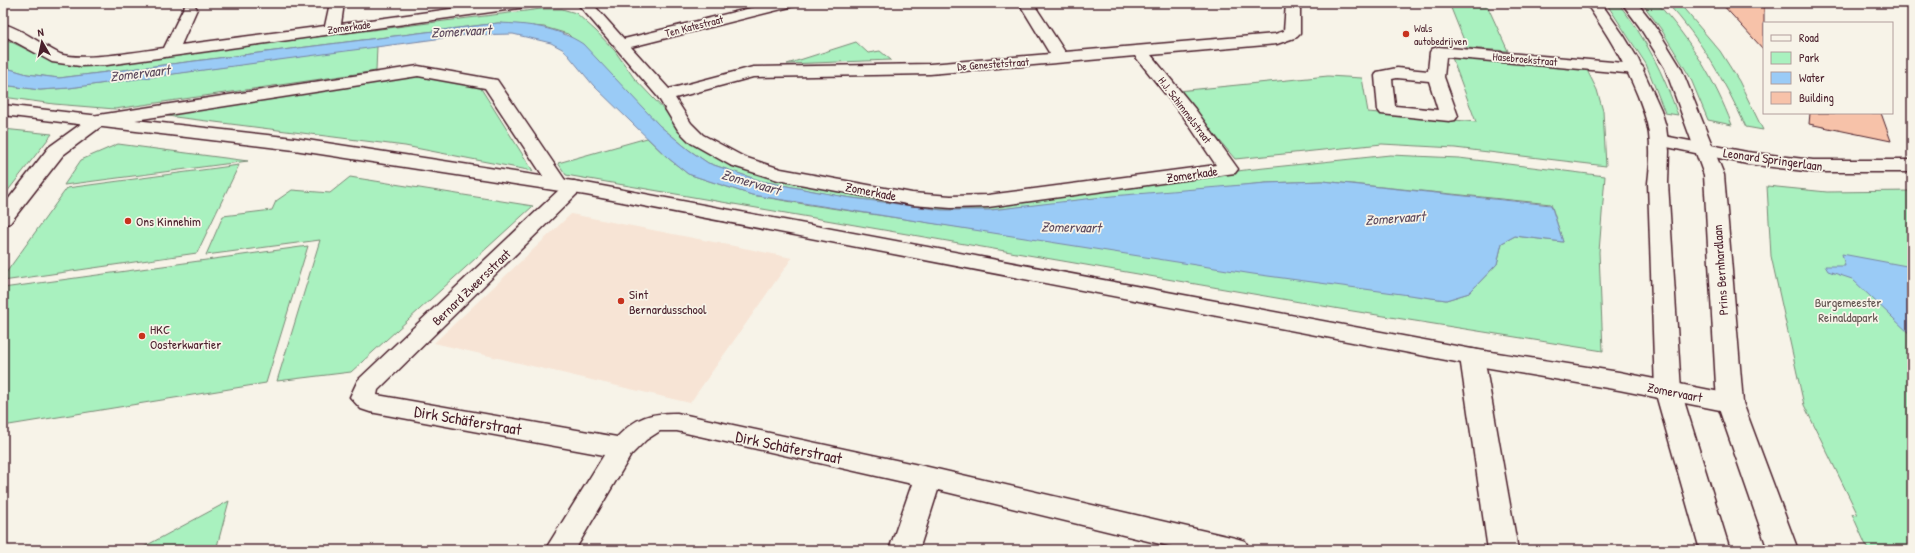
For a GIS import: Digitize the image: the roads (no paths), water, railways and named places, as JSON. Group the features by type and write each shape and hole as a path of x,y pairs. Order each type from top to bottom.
{"street":[{"path":"332,30 337,3"},
{"name":"Zomerkade","path":"3,30 58,59 80,61 107,60 527,3"},
{"name":"Zomerkade","path":"584,3 622,44 665,95 684,126 697,139 737,161 778,174 912,199 950,202 988,201 1228,169"},
{"name":"Ten Katestraat","path":"622,44 789,3"},
{"path":"1026,3 1061,58"},
{"name":"De Genestetstraat","path":"665,95 753,72 930,69 1277,39 1292,34 1293,3"},
{"path":"1593,3 1624,46 1636,69 1655,118 1659,140 1660,161 1658,183 1668,391 1715,550"},
{"name":"Prins Bernhardlaan","path":"1629,3 1646,24 1673,68 1714,175 1730,402 1783,550"},
{"path":"170,51 190,9"},
{"name":"H.J. Schimmelstraat","path":"1140,52 1189,113 1228,169"},
{"name":"Hasebroekstraat","path":"1436,77 1438,52 1636,69"},
{"name":"Zomervaart","path":"98,120 418,71 491,84 566,186"},
{"name":"Zomervaart","path":"3,110 294,144 566,186 1472,357 1619,381 1730,402"},
{"path":"3,219 56,151 98,120"},
{"name":"Leonard Springerlaan","path":"1659,140 1779,163 1813,166 1912,166"},
{"name":"Bernard Zweersstraat","path":"368,386 566,186"},
{"path":"1472,357 1503,550"},
{"name":"Dirk Schäferstraat","path":"368,386 362,397 370,403 622,448 637,433 656,422 677,422 928,477 1235,550"},
{"path":"560,550 622,448"},
{"path":"904,550 928,477"}],"water":[{"path":"498,23 520,24 553,30 573,38 583,44 660,126 689,150 708,163 761,181 845,197 942,210 991,210 1112,196 1266,183 1322,181 1551,205 1563,242 1515,236 1502,243 1497,264 1469,293 1446,300 1253,274 752,195 688,174 668,158 593,85 564,50 551,43 513,34 466,35 69,88 40,90 3,85 3,67 27,74 59,78"},
{"path":"1842,254 1912,267 1912,336 1852,279 1828,271 1825,266 1845,266"}],"place":[{"name":"Wals autobedrijven","path":"1406,34"},
{"name":"Ons Kinnehim","path":"128,221"},
{"name":"Sint Bernardusschool","path":"621,301"},
{"name":"HKC Oosterkwartier","path":"142,336"}],"park label":[{"name":"Burgemeester Reinaldapark","path":"1848,310"}]}
